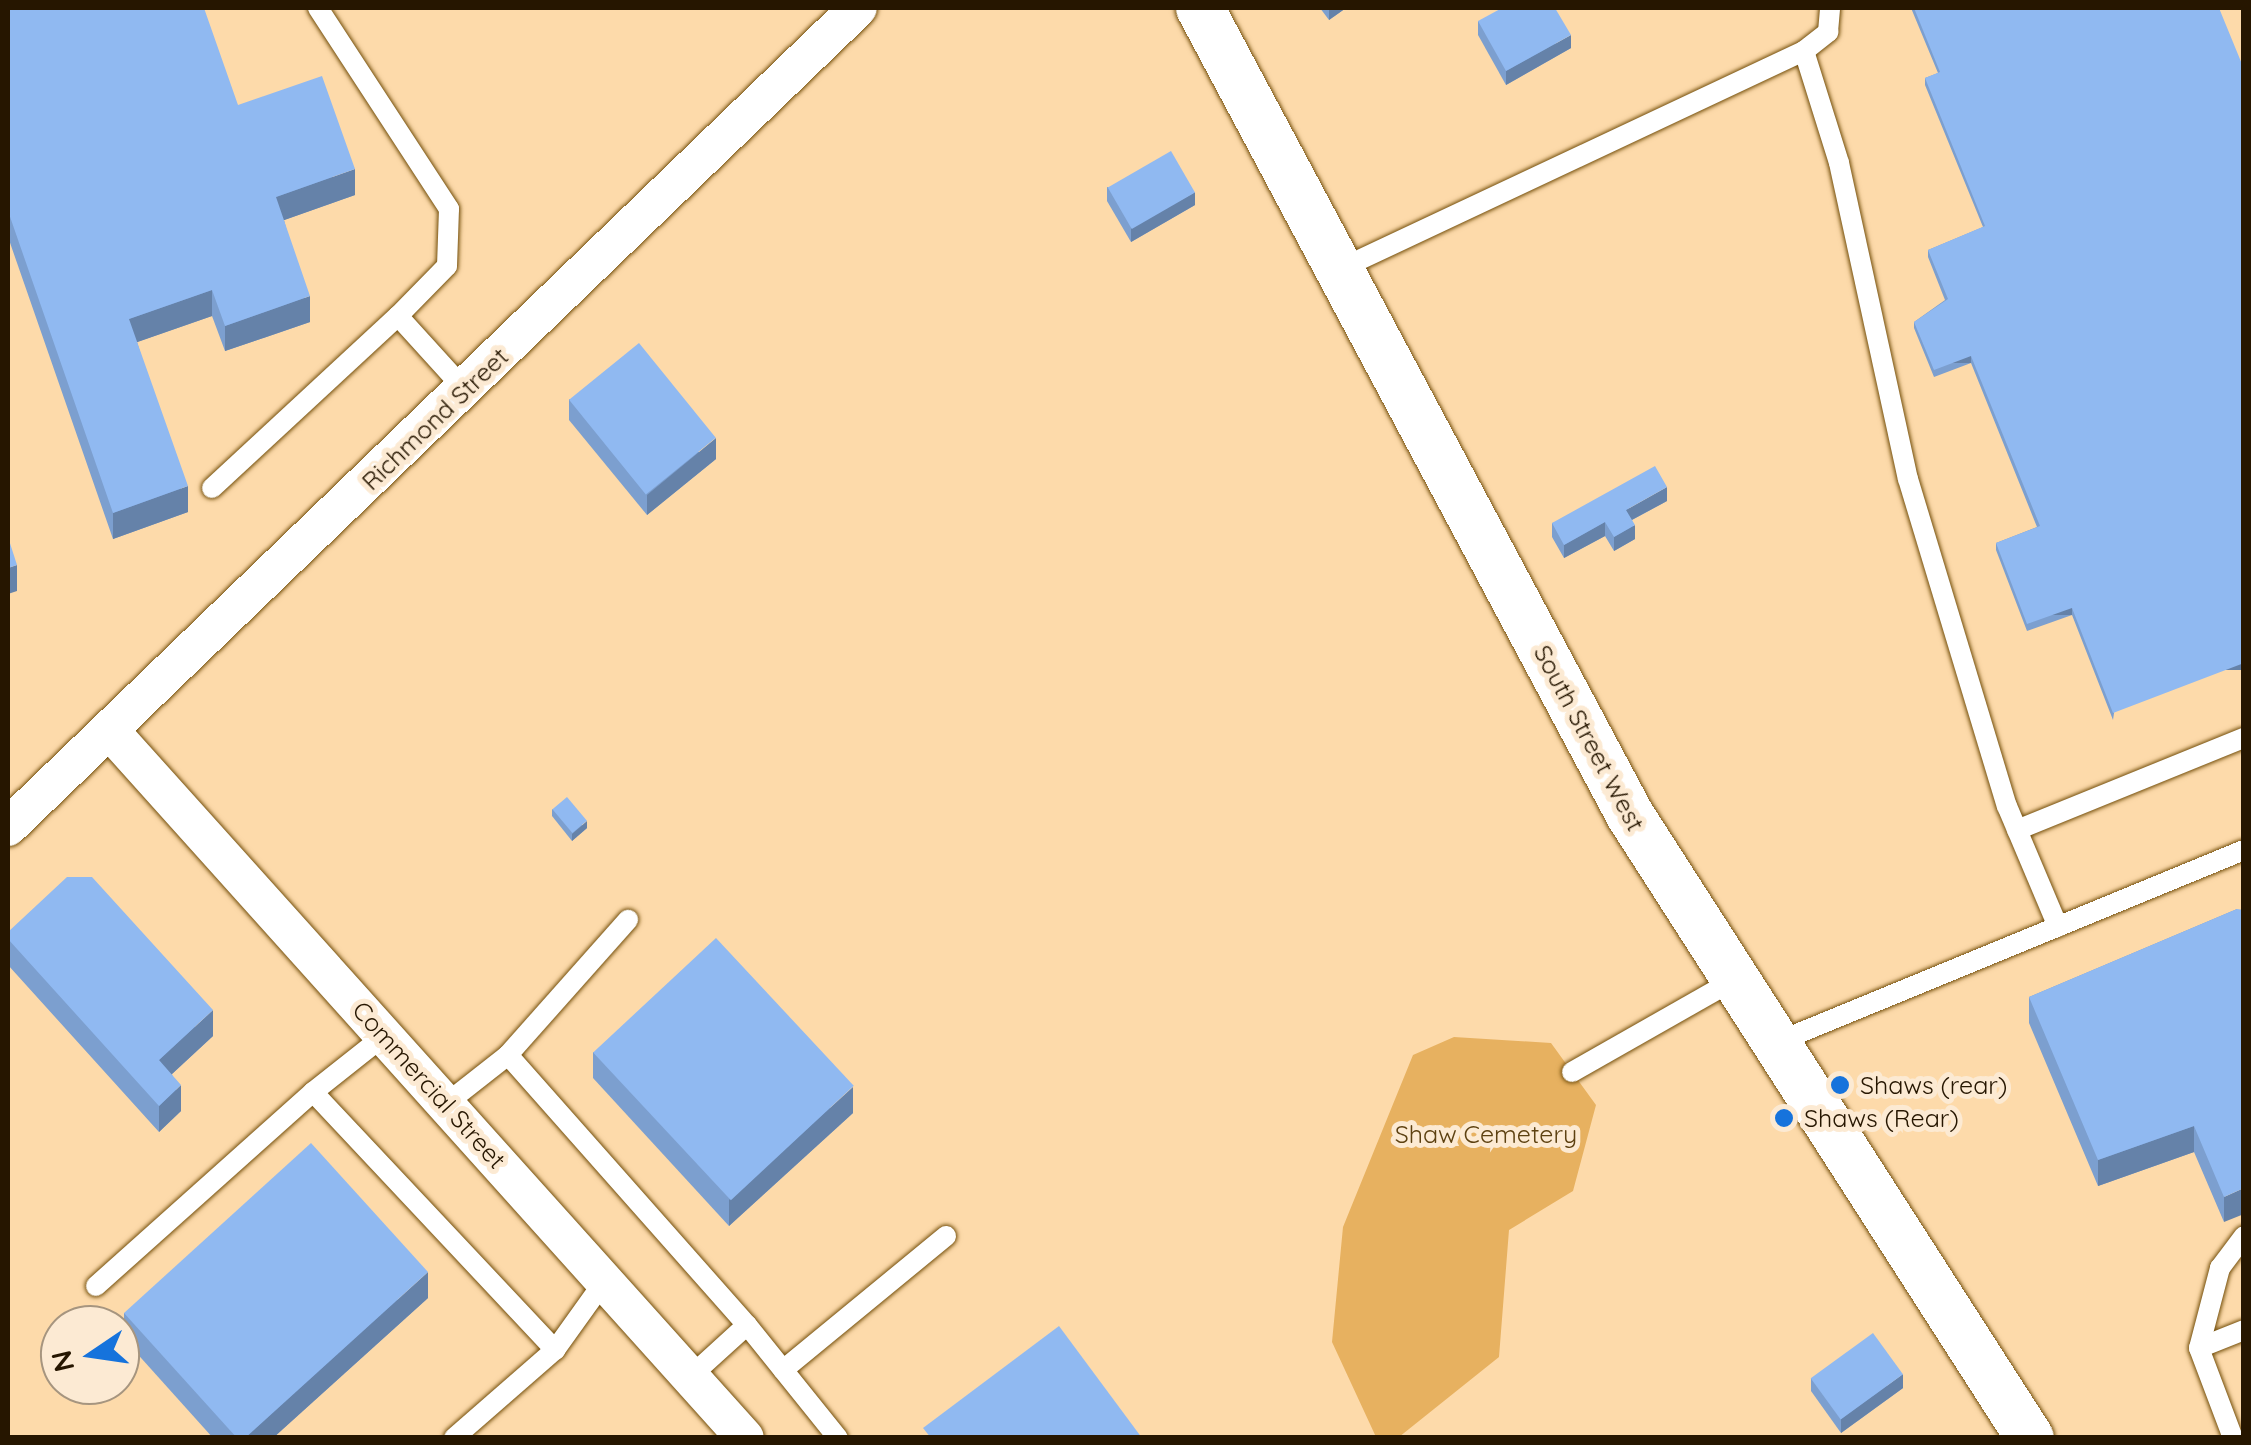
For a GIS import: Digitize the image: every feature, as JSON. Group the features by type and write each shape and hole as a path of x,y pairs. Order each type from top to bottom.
{"street":[{"name":"Richmond Street","path":"8,827 112,733 858,8"},
{"name":"South Street West","path":"1200,8 1630,815 2030,1438"},
{"name":"Commercial Street","path":"112,733 448,1102 603,1284 692,1376 745,1438"}],"lane":[{"path":"212,488 447,266 454,226 318,8"},
{"path":"1340,269 1804,51 1828,32 1830,8"},
{"path":"1804,51 1838,163 1908,478 2017,830 2058,926"},
{"path":"398,316 465,390"},
{"path":"2017,830 2244,738"},
{"path":"1775,1043 2244,850"},
{"path":"448,1102 508,1055 628,920"},
{"path":"1572,1072 1734,980"},
{"path":"96,1286 314,1092 384,1035"},
{"path":"508,1055 747,1325 838,1438"},
{"path":"314,1092 555,1350"},
{"path":"784,1370 946,1236"},
{"path":"2233,1438 2199,1348 2220,1268 2244,1236"},
{"path":"454,1438 555,1350 603,1284"},
{"path":"692,1376 747,1325"},
{"path":"2199,1348 2244,1330"}],"green space":[{"name":"Shaw Cemetery","path":"1454,1037 1551,1043 1596,1105 1573,1191 1509,1230 1499,1357 1399,1437 1376,1437 1332,1342 1343,1227 1413,1055"}],"building":[{"path":"8,8 204,8 238,105 322,76 355,169 276,197 310,296 225,326 212,290 129,319 188,486 113,513 8,211"},
{"path":"1502,8 1555,8 1571,35 1506,71 1478,21"},
{"path":"1914,8 2219,8 2244,69 2244,663 2113,713 2072,608 2027,624 1996,543 2040,526 1971,356 1934,370 1914,322 1948,299 1928,250 1985,226 1925,78 1940,72"},
{"path":"1171,151 1195,193 1132,229 1108,188"},
{"path":"639,343 716,438 646,494 569,400"},
{"path":"1655,466 1667,487 1626,510 1635,525 1614,537 1605,522 1564,545 1552,523"},
{"path":"8,537 17,565 8,568"},
{"path":"567,797 587,821 572,833 552,809"},
{"path":"67,877 92,877 213,1010 159,1060 181,1085 159,1106 8,939 8,932"},
{"path":"2237,909 2244,910 2244,1188 2224,1197 2194,1126 2098,1160 2029,997"},
{"path":"716,938 854,1086 731,1200 593,1053"},
{"path":"311,1143 428,1272 245,1438 237,1438 140,1331 140,1305 133,1305"},
{"path":"1059,1326 1142,1438 931,1438 923,1428"},
{"path":"1873,1333 1903,1374 1841,1420 1811,1378"}],"place":[{"name":"Shaws (rear)","path":"1840,1085"},
{"name":"Shaws (Rear)","path":"1784,1118"}]}
